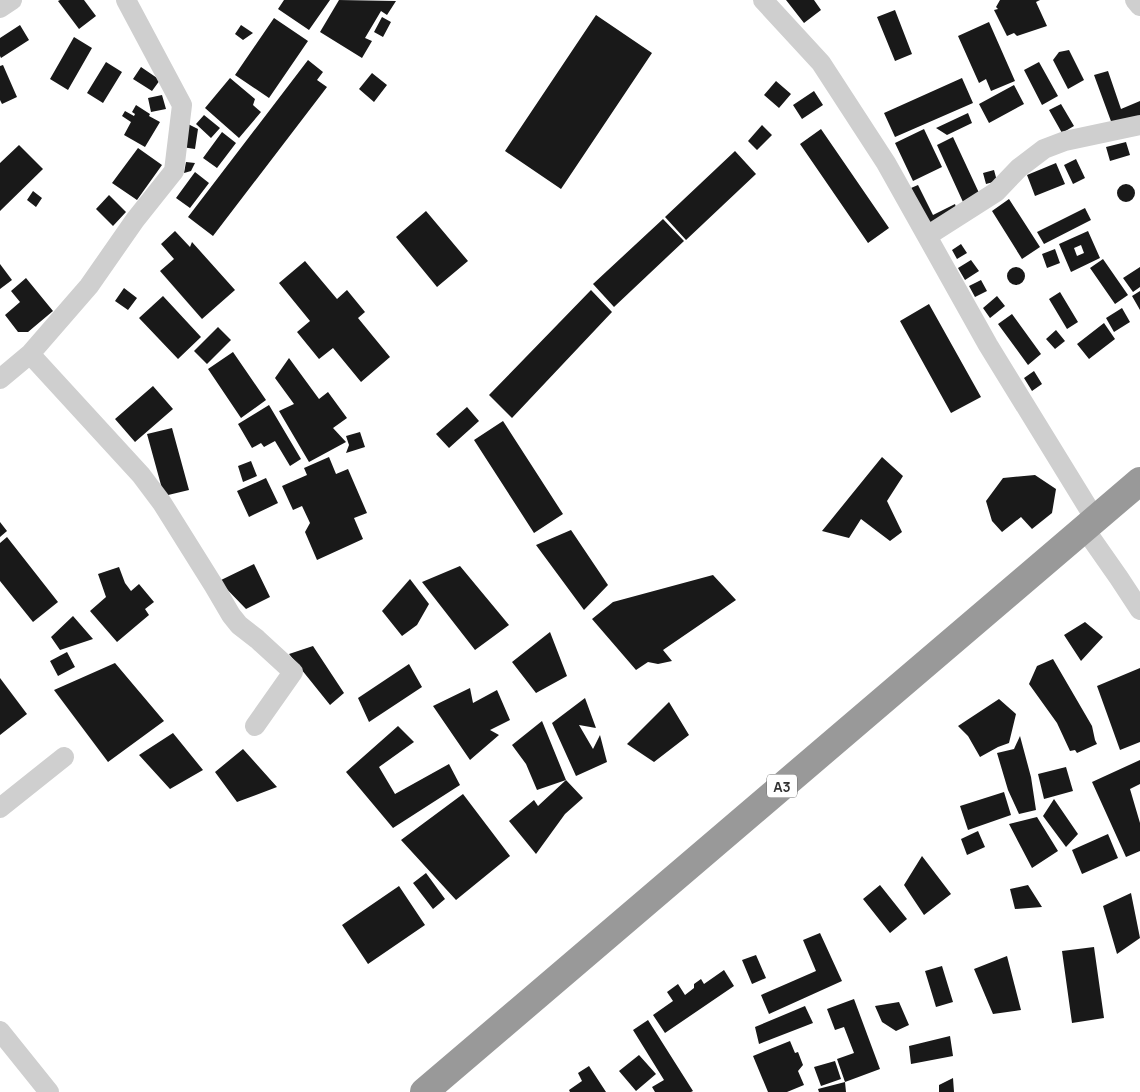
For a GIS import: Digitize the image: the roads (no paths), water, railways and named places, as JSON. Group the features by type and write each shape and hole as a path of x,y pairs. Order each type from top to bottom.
{"highway":[{"name":"A3","path":"424,1092 1140,481"}],"street":[{"path":"0,8 12,0"},
{"path":"0,379 30,354 89,286 135,220 174,171 182,105 126,0"},
{"path":"763,0 821,63 886,163 1119,578 1140,610"},
{"path":"1135,0 1140,6"},
{"path":"927,236 996,192 1020,168 1044,149 1065,141 1140,125"},
{"path":"30,354 142,475 162,503 239,625 293,672 255,726"},
{"path":"0,808 64,758"},
{"path":"0,1031 49,1092"}]}
